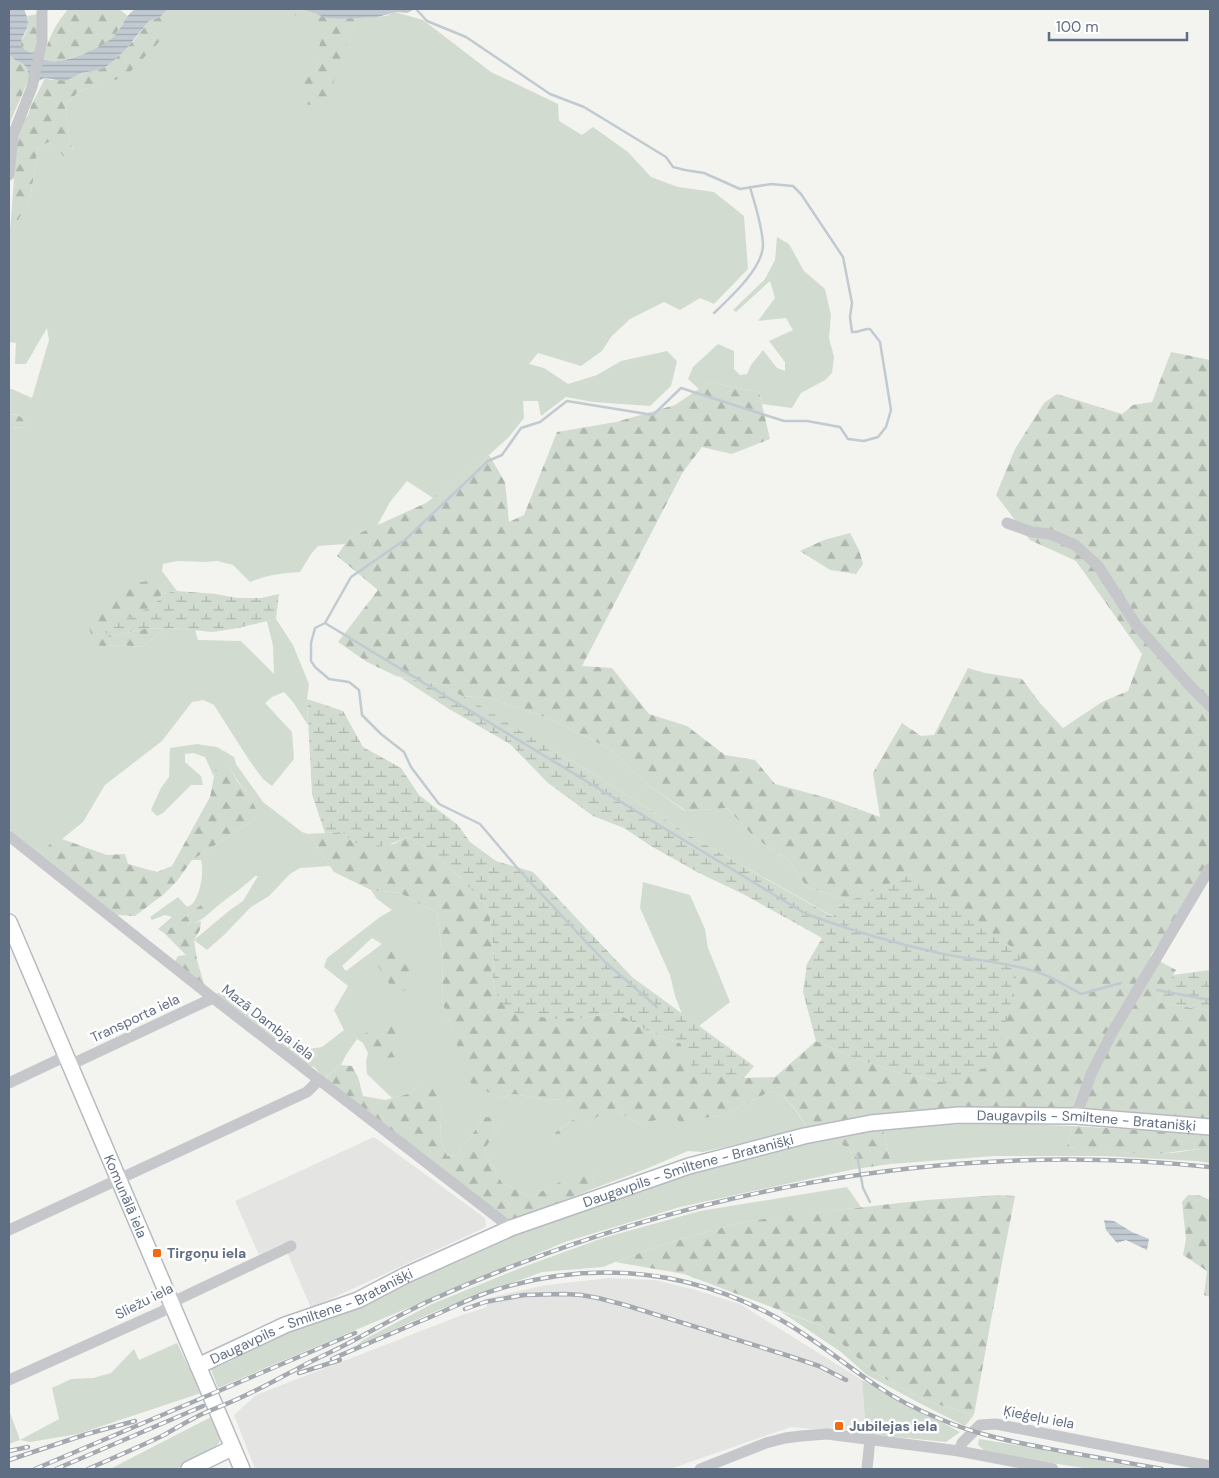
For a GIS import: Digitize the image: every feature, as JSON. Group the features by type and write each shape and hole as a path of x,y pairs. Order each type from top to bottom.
{"main road":[{"name":"Komunālā iela","path":"9,922 242,1469"},
{"name":"Daugavpils - Smiltene - Bratanišķi","path":"198,1366 285,1325 358,1300 404,1276 511,1228 689,1166 804,1136 864,1124 959,1116 1076,1116 1210,1127"},
{"path":"189,1469 232,1448"}],"street":[{"path":"9,176 13,135 32,86 40,50 42,9"},
{"path":"1007,523 1032,532 1050,534 1075,545 1098,566 1137,626 1210,706"},
{"name":"Mazā Dambja iela","path":"9,836 213,998 511,1228"},
{"path":"1076,1116 1092,1072 1113,1031 1210,868"},
{"name":"Transporta iela","path":"9,1083 68,1061 213,998"},
{"path":"9,1230 307,1092 319,1080"},
{"name":"Sliežu iela","path":"9,1380 163,1311 179,1299 291,1246"},
{"name":"Ķieģeļu iela","path":"959,1451 962,1443 980,1425 996,1424 1210,1466"},
{"path":"700,1469 766,1443 785,1438 827,1434 959,1451 1053,1469"},
{"path":"867,1469 870,1439"}],"shaded area":[{"path":"146,8 168,9 160,17 149,21 125,50 102,69 82,73 65,81 45,78 36,82 29,79 27,69 23,64 9,55 9,9 24,9 28,19 28,26 21,42 23,48 46,60 57,61 74,58 101,46 116,34 134,10"},
{"path":"302,9 415,9 407,13 397,12 377,17 342,19 327,18"},
{"path":"374,1137 485,1218 486,1227 311,1308 283,1243 259,1255 235,1201"},
{"path":"1104,1220 1114,1221 1132,1232 1149,1239 1147,1250 1126,1240 1117,1243 1106,1230"},
{"path":"609,1278 655,1280 696,1290 740,1304 862,1380 866,1434 791,1427 670,1469 255,1469 234,1415 256,1395 487,1307 484,1299 546,1285"}],"green space":[{"path":"68,9 119,9 128,16 107,43 93,51 59,62 47,61 44,58 50,38"},
{"path":"168,9 183,9 162,39 125,77 78,92 65,105 70,142 74,150 64,157 57,147 49,142 38,147 30,200 18,220 11,219 19,126 28,115 45,78 51,80 78,75 111,63 136,38 149,21 160,17"},
{"path":"183,9 285,9 323,31 315,72 302,98 346,46 356,18 386,16 395,12 423,20 491,72 558,104 559,121 582,135 593,127 628,152 651,177 678,187 714,192 744,216 748,269 714,304 700,298 680,310 664,302 630,319 611,337 602,351 581,366 538,353 529,364 544,368 568,384 597,375 621,361 667,351 677,361 671,386 650,406 593,402 566,397 541,416 538,401 523,401 524,418 509,437 489,455 433,498 407,481 390,502 377,526 349,538 345,544 318,546 300,572 275,575 250,582 233,565 217,561 177,561 163,564 162,571 177,591 162,594 157,584 104,646 142,647 166,628 195,630 198,640 241,641 274,674 273,646 267,621 276,619 293,645 309,684 307,699 308,725 284,692 272,697 265,703 292,732 294,759 272,786 263,779 249,760 214,705 203,700 192,702 162,741 105,785 83,822 62,839 38,852 9,829 9,431 10,428 26,427 20,416 9,414 9,389 32,398 49,340 47,328 26,364 15,364 16,343 9,342 9,242 11,219 18,219 30,200 38,147 49,142 57,147 74,149 70,142 65,105 78,92 97,85 171,25"},
{"path":"285,9 302,9 318,15 336,18 356,18 326,104 318,106 304,104 299,85 315,71 322,32"},
{"path":"37,14 39,28 34,54 22,48 21,42 27,30 27,16"},
{"path":"9,55 23,64 29,73 29,79 9,129"},
{"path":"777,237 789,244 804,271 825,289 831,315 829,338 834,357 832,373 825,380 801,393 792,408 762,404 759,392 709,382 699,389 688,379 693,367 718,344 734,351 734,369 740,375 747,374 751,365 763,350 777,368 785,371 785,362 769,341 793,330 786,318 758,321 775,298 770,281 736,312 733,310 765,279 775,260"},
{"path":"1171,352 1210,360 1210,870 1150,956 1176,970 1157,1002 1210,1011 1210,1121 1135,1114 807,1128 797,1111 788,1101 778,1093 771,1091 722,1116 693,1119 678,1139 673,1135 679,1121 674,1116 638,1124 617,1110 603,1113 561,1140 554,1138 555,1133 574,1119 576,1106 566,1100 542,1099 514,1094 500,1098 469,1082 442,1001 443,957 437,913 400,893 371,890 334,872 308,834 342,832 353,842 394,844 407,837 425,846 454,872 489,908 494,959 493,979 495,992 500,1000 580,1018 617,1013 649,1032 680,1043 744,1078 775,1077 816,1041 849,1056 892,1071 945,1083 912,874 851,901 807,887 788,860 754,837 727,808 686,811 648,785 610,749 551,719 489,698 461,696 443,685 396,676 367,662 338,642 378,590 337,556 349,538 426,503 489,455 505,482 509,522 524,515 557,432 616,422 675,405 709,382 759,392 770,439 732,454 702,447 683,472 582,666 612,668 649,714 687,726 725,755 755,760 775,784 831,799 880,817 873,773 902,723 921,736 934,735 968,668 985,673 1022,679 1040,703 1063,728 1102,702 1128,691 1142,654 1076,561 1030,540 996,495 1015,449 1044,403 1057,394 1122,414 1133,405 1152,402"},
{"path":"9,414 21,417 26,427 10,428 9,431"},
{"path":"850,533 859,550 863,564 856,574 830,570 800,551 824,540"},
{"path":"152,580 157,584 162,594 154,606 115,624 109,637 144,629 166,628 142,647 94,645 87,619 95,610 108,597 122,588"},
{"path":"177,591 216,594 237,598 261,598 279,594 276,619 213,632 170,628 144,629 109,637 103,629 154,606 162,594"},
{"path":"400,677 443,685 576,763 694,838 833,917 840,905 912,874 1021,954 1004,1034 988,1067 945,1083 892,1071 849,1056 816,1041 803,992 807,964 822,938 743,894 697,872 624,828 593,816 548,783 510,744 449,709"},
{"path":"461,696 489,698 551,719 610,749 648,785 685,811 727,808 754,837 788,860 807,887 851,901 840,905 834,917 694,838 576,763"},
{"path":"307,699 343,711 363,747 401,768 419,795 458,825 470,842 496,861 533,872 632,977 754,1066 744,1078 695,1073 680,1043 649,1032 617,1013 580,1018 553,1019 510,1012 495,992 489,908 454,872 425,846 407,837 381,846 367,846 354,842 342,832 325,833 312,794"},
{"path":"197,744 217,747 234,757 236,764 263,802 302,832 308,834 330,866 300,868 290,874 269,896 251,907 207,950 194,940 243,901 258,876 255,876 205,917 188,927 191,919 201,914 202,904 164,933 158,929 172,917 165,915 152,920 150,917 178,897 187,907 193,903 200,888 202,870 201,860 192,860 255,819 254,807 248,794 229,766 216,767 214,777 205,757 193,753 185,754 185,762 201,776 203,785 191,785 163,813 157,816 151,810 161,788 169,777 170,748"},
{"path":"219,760 229,766 237,781 249,796 256,809 255,819 192,860 177,881 164,894 135,916 117,915 38,852 62,839 107,855 125,854 128,864 157,872 172,866 210,797"},
{"path":"643,882 690,895 705,929 708,948 730,1002 699,1026 682,1014 670,975 640,908"},
{"path":"371,890 400,893 437,913 443,957 442,1001 452,1029 500,1098 514,1094 542,1099 566,1100 577,1106 574,1119 555,1133 554,1138 592,1120 603,1112 617,1110 638,1124 674,1115 679,1120 722,1116 771,1091 778,1093 788,1101 807,1128 703,1152 688,1151 595,1188 592,1174 557,1184 531,1197 502,1183 484,1150 499,1127 485,1117 457,1155 447,1156 440,1137 442,1103 417,1087 408,1094 392,1098 367,1074 366,1062 368,1053 363,1043 357,1039 341,1065 324,1078 314,1067 317,1056 315,1048 322,1047 344,1030 334,1010 348,986 324,967 327,958 392,910 377,899","holes":["372,938 382,944 346,971 342,966"]},
{"path":"202,904 207,907 201,914 191,919 188,926 201,921 200,930 194,940 197,960 205,987 174,963 178,956 186,955 164,933"},
{"path":"394,947 408,949 421,971 413,983 403,992 395,993 378,966"},
{"path":"1210,970 1210,1011 1157,1002 1173,975"},
{"path":"218,993 226,993 251,1009 305,1050 315,1048 317,1059 314,1067 308,1066 215,996"},
{"path":"389,1022 399,1037 397,1057 374,1059 365,1034 376,1025"},
{"path":"341,1065 352,1066 358,1077 363,1096 385,1100 408,1094 417,1087 432,1086 442,1103 440,1137 447,1156 457,1155 485,1117 497,1118 499,1127 484,1150 502,1183 531,1197 585,1169 592,1174 595,1188 519,1218 508,1219 322,1080"},
{"path":"1000,1123 1072,1126 1067,1147 1130,1153 1173,1153 1210,1149 1210,1163 1104,1156 994,1156 891,1164 883,1129 904,1126"},
{"path":"1072,1126 1210,1134 1210,1149 1148,1154 1067,1147"},
{"path":"883,1129 891,1164 855,1169 851,1151 832,1137"},
{"path":"832,1137 851,1151 855,1169 680,1207 565,1242 218,1388 211,1369 233,1360 237,1354 510,1236 660,1183 800,1143"},
{"path":"847,1187 861,1207 743,1222 664,1244 603,1267 542,1272 439,1310 356,1346 363,1340 432,1304 523,1267 603,1238 700,1211"},
{"path":"998,1195 1015,1196 974,1415 927,1401 882,1377 870,1369 822,1326 684,1274 615,1262 664,1244 743,1222 927,1200"},
{"path":"1188,1195 1198,1195 1210,1200 1210,1297 1204,1295 1207,1271 1183,1255 1186,1239 1182,1202"},
{"path":"780,1311 822,1326 870,1369 882,1377 927,1401 974,1415 965,1426 867,1375 841,1352"},
{"path":"177,1343 201,1393 78,1434 30,1442 20,1440 59,1419 52,1388 71,1379 93,1378 111,1373 134,1349 139,1360"},
{"path":"862,1380 960,1432 946,1442 866,1434"},
{"path":"9,1410 20,1440 9,1444"},
{"path":"213,1416 221,1435 219,1443 204,1456 176,1469 110,1469"},
{"path":"979,1439 1147,1469 1090,1469 1000,1455 985,1451 978,1445"}],"waterway":[{"path":"416,9 427,21 466,37 550,94 584,107 666,157 673,167 704,173 740,189 771,184 793,186 801,194 843,257 852,303 850,317 852,332 870,329 880,342 891,410 886,427 878,437 864,441 848,439 840,427 807,421 784,421 681,388 653,415 567,401 540,422 521,428 502,455 488,461 406,539 351,577 325,623 806,914 855,931 905,945 1028,969 1050,977 1081,994 1121,983"},
{"path":"714,313 745,282 762,253 761,230 750,187"},
{"path":"325,623 315,628 311,643 311,661 315,667 329,679 349,682 359,690 362,715 381,734 404,752 411,767 439,804 480,824 519,870 605,962 657,1007"},
{"path":"1157,990 1210,1000"},
{"path":"857,1155 863,1188 870,1202"}],"railway":[{"path":"88,1469 257,1390 429,1301 521,1263 616,1230 713,1203 811,1183 910,1168 1010,1161 1110,1160 1210,1167"},
{"path":"332,1359 492,1291 530,1281 567,1275 603,1272 639,1274 711,1289 746,1303 794,1327 865,1378 907,1404 955,1425 1015,1442 1162,1469"},
{"path":"465,1309 485,1302 524,1295 565,1294 598,1298 789,1356 819,1366 846,1380"},
{"path":"35,1469 355,1333"},
{"path":"299,1373 340,1360"},
{"path":"56,1469 203,1406"},
{"path":"9,1460 87,1434 135,1421"},
{"path":"9,1451 28,1447"}],"place":[{"name":"Tirgoņu iela","path":"157,1253"},
{"name":"Jubilejas iela","path":"839,1426"}]}
